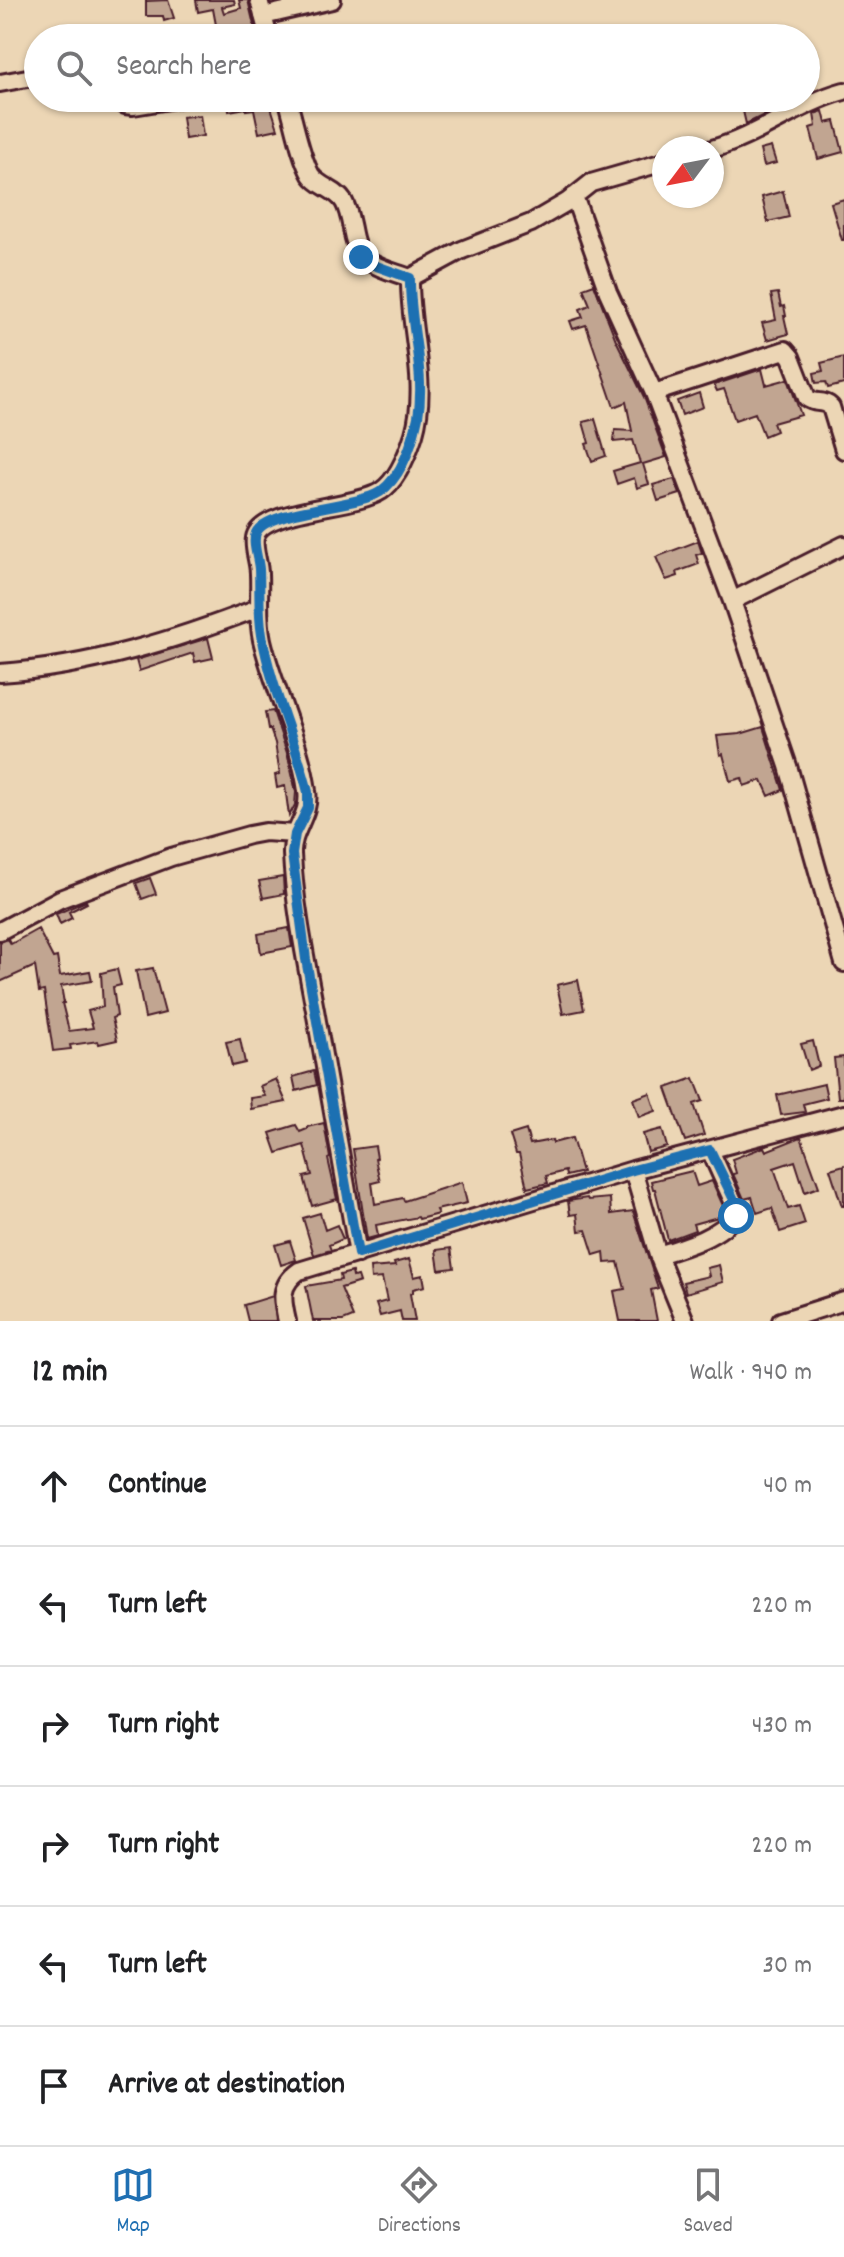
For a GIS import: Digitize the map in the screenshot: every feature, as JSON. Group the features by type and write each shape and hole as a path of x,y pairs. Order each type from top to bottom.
{"street":[{"path":"261,8 332,0"},
{"path":"0,83 24,79"},
{"path":"820,98 844,91"},
{"path":"291,112 309,169 317,182 335,192 345,203 361,257 368,263 410,278 462,250 531,223 605,177 652,165"},
{"path":"724,145 748,136 793,112"},
{"path":"574,196 608,292 654,393 732,601 788,766 844,963"},
{"path":"358,1254 306,959 292,854 295,834 305,817 308,792 262,638 258,608 259,564 254,540 264,523 370,497 388,486 404,458 418,413 419,378 410,278"},
{"path":"654,393 785,350 791,357 807,398 813,402 826,402 831,407 844,450"},
{"path":"732,601 844,545"},
{"path":"0,673 75,664 174,639 258,608"},
{"path":"0,931 60,899 171,857 265,832 295,834"},
{"path":"287,1321 283,1288 288,1278 299,1271 633,1170 844,1114"},
{"path":"658,1255 705,1237 732,1220 738,1212 710,1150"},
{"path":"633,1170 658,1255 685,1321"},
{"path":"781,1321 844,1301"}],"building":[{"path":"168,0 174,18 164,21 163,16 146,16 146,1"},
{"path":"196,0 234,0 235,4 222,7 224,13 241,8 239,0 248,0 254,24 216,24 213,9 198,12"},
{"path":"823,111 826,123 835,121 843,152 818,159 810,128 816,126 814,114"},
{"path":"255,112 273,112 278,129 259,133"},
{"path":"743,112 770,112 746,124"},
{"path":"200,115 203,136 185,139 182,117"},
{"path":"771,147 776,163 764,166 760,150"},
{"path":"783,191 789,217 768,222 762,197"},
{"path":"844,199 844,240 842,240 831,203"},
{"path":"594,284 616,340 644,397 666,457 643,464 649,484 637,488 634,478 617,484 613,471 640,463 633,440 614,442 615,430 632,431 626,402 614,407 586,325 573,329 570,321 583,317 580,309 590,305 583,288"},
{"path":"778,293 781,307 784,306 788,334 767,340 762,323 776,320 771,294"},
{"path":"844,357 844,384 828,388 826,382 816,383 814,373 823,371 821,363"},
{"path":"762,369 766,385 788,379 801,415 773,423 776,431 764,436 755,413 735,420 724,389 717,391 714,385"},
{"path":"699,393 703,407 682,415 677,401"},
{"path":"595,419 606,456 592,461 583,422"},
{"path":"674,479 680,494 658,501 653,485"},
{"path":"698,541 702,553 696,555 699,564 666,580 656,557"},
{"path":"208,638 213,658 195,662 193,653 139,671 136,660"},
{"path":"273,711 296,792 295,805 289,816 285,786 277,788 275,775 280,774 275,743 265,712"},
{"path":"763,727 783,790 769,796 762,780 744,786 742,778 730,781 717,736 740,734"},
{"path":"283,877 284,894 263,898 259,881"},
{"path":"150,878 156,894 142,899 136,883"},
{"path":"86,901 69,912 72,918 60,924 56,914"},
{"path":"289,928 292,947 261,953 258,934"},
{"path":"38,929 53,958 57,957 60,976 90,971 92,981 61,986 69,1031 93,1028 88,1011 103,1007 101,973 117,969 121,985 113,987 117,1016 112,1018 117,1040 70,1045 71,1049 53,1051 44,991 39,992 35,966 0,982 0,942 8,939 11,944"},
{"path":"153,968 165,1013 145,1018 136,971"},
{"path":"578,980 584,1010 563,1014 557,985"},
{"path":"240,1039 245,1063 232,1066 226,1042"},
{"path":"813,1041 819,1066 809,1070 801,1044"},
{"path":"844,1057 844,1098 838,1098 834,1058"},
{"path":"314,1071 317,1085 296,1091 293,1077"},
{"path":"694,1078 703,1101 694,1104 704,1135 685,1141 666,1088"},
{"path":"276,1079 286,1102 251,1109 250,1098 265,1096 260,1086"},
{"path":"824,1084 827,1098 803,1104 805,1112 781,1115 777,1095"},
{"path":"650,1093 656,1111 639,1117 633,1099"},
{"path":"324,1123 337,1199 312,1206 304,1177 312,1175 304,1145 277,1153 270,1133 296,1125 300,1132"},
{"path":"662,1129 667,1147 648,1152 643,1134"},
{"path":"526,1130 530,1144 572,1138 582,1172 566,1176 565,1171 546,1176 548,1183 527,1188 519,1154 516,1154 510,1135"},
{"path":"801,1137 819,1187 805,1192 795,1161 774,1168 788,1209 799,1206 805,1224 780,1232 772,1208 757,1213 752,1197 744,1199 733,1174 736,1173 732,1159 764,1147 766,1151"},
{"path":"375,1146 380,1181 372,1183 375,1204 403,1198 404,1201 462,1182 467,1203 436,1210 438,1214 419,1219 376,1225 378,1236 367,1239 353,1149"},
{"path":"844,1165 844,1206 842,1206 830,1169"},
{"path":"692,1171 697,1186 712,1181 725,1210 718,1217 693,1224 695,1230 668,1240 651,1181"},
{"path":"610,1198 611,1214 633,1211 658,1288 651,1290 657,1321 620,1321 614,1291 625,1289 618,1262 605,1263 604,1252 594,1255 586,1230 579,1231 577,1214 570,1215 568,1201"},
{"path":"320,1213 325,1230 337,1225 343,1239 329,1245 331,1250 314,1255 303,1218"},
{"path":"290,1241 296,1260 281,1265 275,1245"},
{"path":"451,1248 454,1268 439,1270 436,1250"},
{"path":"409,1259 414,1277 423,1275 425,1286 413,1289 410,1294 415,1321 402,1321 400,1311 380,1316 376,1304 387,1301 382,1278 371,1279 370,1268 395,1266 394,1263"},
{"path":"719,1265 723,1282 686,1293 683,1282 709,1276 707,1268"},
{"path":"352,1272 360,1282 341,1288 353,1317 343,1321 313,1321 306,1286 341,1280 340,1275"},
{"path":"273,1296 276,1321 248,1321 244,1305"}],"route":[{"path":"361,257 368,263 410,278 419,378 418,413 413,436 396,474 380,492 348,503 279,517 264,523 254,540 259,564 258,608 262,638 308,792 308,808 295,834 292,854 306,959 358,1254 633,1170 710,1150 738,1208 736,1216"}]}
